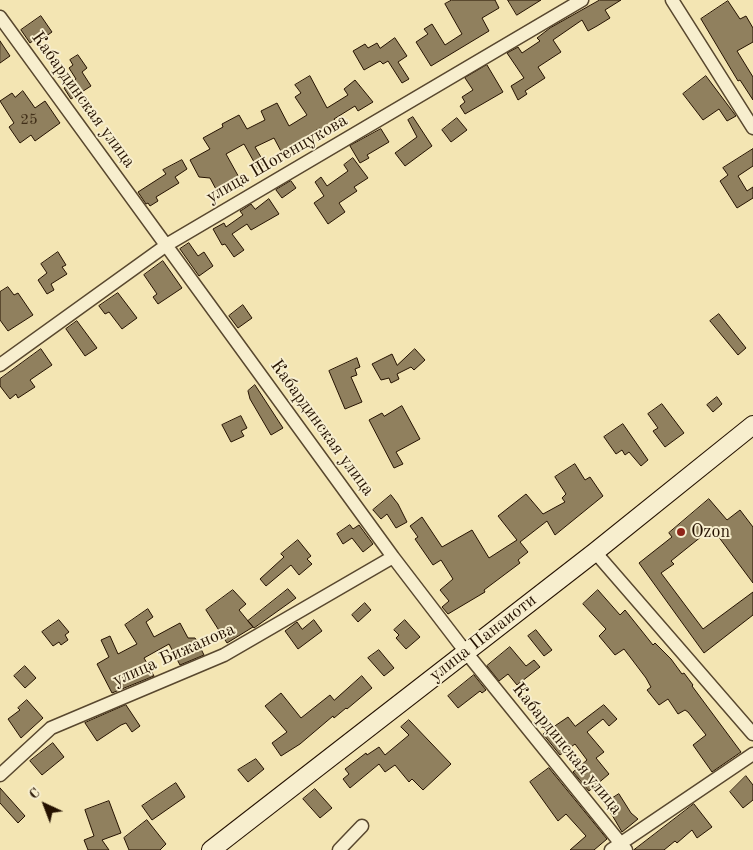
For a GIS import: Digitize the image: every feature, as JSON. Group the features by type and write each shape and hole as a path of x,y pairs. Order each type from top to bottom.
{"street":[{"name":"улица Шогенцукова","path":"0,365 168,244 582,0"},
{"path":"672,0 753,128"},
{"name":"Кабардинская улица","path":"0,17 168,244 394,557 465,652 619,848"},
{"name":"улица Панаиоти","path":"211,850 595,552 753,425"},
{"path":"595,552 753,734"},
{"name":"улица Бижанова","path":"0,775 51,728 224,655 394,557"},
{"path":"619,848 753,754"},
{"path":"339,850 362,826"}],"building":[{"path":"452,0 495,0 499,8 482,18 489,31 431,66 416,42 428,34 424,29 432,24 445,45 462,34 445,4"},
{"path":"508,0 541,0 517,15"},
{"path":"600,0 621,0 605,10 610,18 597,26 588,31 582,20 553,40 561,52 538,67 545,78 525,91 527,94 518,100 511,86 524,78 507,53 518,47 522,53 540,41 537,38 550,28"},
{"path":"728,1 740,19 746,16 753,28 753,42 737,51 753,77 753,100 740,80 738,81 701,19"},
{"path":"41,16 52,32 39,41 37,38 30,43 21,30"},
{"path":"395,38 407,56 398,62 409,79 402,83 388,61 383,64 380,61 364,70 353,51 365,44 368,48 377,43 380,48"},
{"path":"0,41 10,56 0,63"},
{"path":"78,55 87,68 82,72 91,86 71,99 64,88 76,79 69,68 73,65 70,60"},
{"path":"487,65 503,92 465,114 460,106 465,102 462,97 473,90 465,78"},
{"path":"310,76 327,108 348,95 344,89 355,80 373,102 358,111 355,106 334,119 336,122 322,131 320,128 297,142 299,146 283,155 274,138 255,147 265,164 258,169 244,144 226,154 241,181 218,193 210,178 199,177 190,160 210,149 203,138 223,127 222,124 239,115 247,129 265,120 261,111 277,103 289,126 307,115 295,97 301,93 295,85"},
{"path":"706,76 736,116 727,121 719,109 703,120 683,94"},
{"path":"23,91 35,108 45,101 60,123 35,141 31,135 20,143 9,127 14,123 0,101 12,93 15,97"},
{"path":"413,117 432,146 405,166 395,153 417,137 408,120"},
{"path":"457,118 467,130 451,142 442,130"},
{"path":"381,129 389,142 367,155 369,158 360,163 350,146"},
{"path":"753,149 753,166 738,176 747,191 753,187 753,198 737,208 720,181 728,175 723,168"},
{"path":"353,158 368,178 354,187 357,191 339,203 345,212 328,224 314,203 324,196 315,182 321,177 327,186 348,171 344,165"},
{"path":"182,160 187,169 175,177 179,183 156,197 158,201 150,206 148,203 146,204 138,192 166,174 163,170"},
{"path":"291,181 296,188 282,198 276,190"},
{"path":"269,199 279,214 251,230 247,224 232,234 244,250 234,257 225,244 222,245 213,229 224,223 226,227 243,215 240,211 251,204 255,209"},
{"path":"189,243 198,256 204,252 213,266 199,276 180,249"},
{"path":"58,252 66,265 62,267 67,274 51,284 54,290 47,294 38,280 47,273 41,264"},
{"path":"163,261 182,288 158,304 153,297 157,294 144,275"},
{"path":"8,287 14,295 18,293 33,315 8,331 0,320 0,292"},
{"path":"118,293 137,318 122,329 109,312 105,314 99,306"},
{"path":"243,305 252,318 238,328 229,316"},
{"path":"719,314 746,348 738,355 710,321"},
{"path":"77,321 97,348 85,356 66,329"},
{"path":"41,349 52,365 30,380 35,387 18,398 16,394 10,399 0,386 0,379"},
{"path":"415,349 425,360 414,370 411,367 397,374 399,379 391,383 389,378 381,380 372,364 392,354 397,365"},
{"path":"357,358 360,367 355,369 357,375 351,377 362,402 345,409 329,371"},
{"path":"255,385 283,428 271,435 250,399 248,391"},
{"path":"717,397 722,404 713,412 707,405"},
{"path":"662,404 684,433 665,447 653,431 658,428 648,414"},
{"path":"402,406 420,439 396,452 403,464 394,468 369,420 382,413 384,416"},
{"path":"241,416 247,428 241,431 244,436 231,442 222,425"},
{"path":"623,424 648,460 641,466 629,452 625,455 622,450 616,454 604,437"},
{"path":"575,464 585,480 590,477 603,496 555,535 547,521 520,542 528,552 518,560 520,563 484,590 485,592 448,614 442,607 449,601 440,590 453,579 441,560 433,565 415,539 418,537 410,526 422,517 442,547 472,530 489,558 517,540 498,516 526,494 543,514 565,502 562,498 566,494 555,477"},
{"path":"391,495 407,522 396,528 387,514 381,519 373,510"},
{"path":"709,499 727,520 740,510 753,527 753,583 712,528 671,561 674,564 661,573 703,629 753,592 753,615 704,653 639,563 672,537 669,533"},
{"path":"350,525 353,529 359,525 373,544 363,552 352,538 343,544 337,534"},
{"path":"298,540 311,556 307,559 312,564 299,575 291,565 266,586 260,579 284,557 281,554"},
{"path":"288,589 296,598 254,628 248,621"},
{"path":"233,590 246,604 239,610 253,627 227,643 206,610"},
{"path":"598,590 620,615 625,610 653,645 655,643 671,659 682,674 684,673 741,752 712,772 693,745 706,735 688,712 685,710 678,714 668,699 659,705 647,690 651,687 646,678 624,649 615,655 599,636 606,629 583,604"},
{"path":"365,603 371,610 358,622 352,615"},
{"path":"148,609 153,617 146,622 154,637 180,623 188,638 195,638 197,641 195,647 201,649 204,655 180,665 169,644 144,658 154,676 112,693 97,664 109,657 101,640 110,636 118,654 137,644 125,625"},
{"path":"59,620 69,632 65,635 68,640 61,645 59,642 53,646 42,632"},
{"path":"314,620 322,631 298,649 285,631 297,622 302,629"},
{"path":"405,620 420,637 406,649 396,638 399,635 394,630"},
{"path":"536,630 552,650 544,656 528,636"},
{"path":"510,647 526,666 534,660 540,667 517,685 508,674 499,681 487,666"},
{"path":"379,650 394,668 384,676 368,658"},
{"path":"25,666 36,678 25,688 14,676"},
{"path":"474,675 486,690 482,693 480,691 458,708 448,696"},
{"path":"362,676 372,688 347,709 334,718 333,716 300,744 281,756 272,743 287,732 265,706 281,693 301,718 330,695 334,700"},
{"path":"27,700 43,718 21,738 8,719 20,710 18,708"},
{"path":"126,705 140,726 132,732 126,723 97,741 85,723"},
{"path":"604,705 617,719 609,726 603,719 587,732 604,752 596,758 609,774 589,791 573,772 587,760 575,744 560,755 543,734 568,717 575,726"},
{"path":"409,720 451,764 423,790 412,779 409,782 395,765 385,772 379,764 350,788 343,779 349,774 345,769 366,753 367,755 379,747 385,755 409,735 401,727"},
{"path":"53,743 64,757 42,775 30,761"},
{"path":"256,759 264,769 248,782 238,770"},
{"path":"549,768 607,839 594,850 570,850 586,836 566,814 558,821 530,782"},
{"path":"746,776 753,785 753,800 743,808 730,792"},
{"path":"176,783 185,797 152,820 142,806"},
{"path":"0,788 25,816 18,823 0,803"},
{"path":"315,789 332,808 320,818 303,799"},
{"path":"619,794 631,813 638,819 622,832 605,803"},
{"path":"109,801 121,833 102,840 109,850 88,850 84,840 94,836 85,810"},
{"path":"694,804 712,827 697,838 692,830 677,843 675,841 664,850 634,850"},
{"path":"147,820 166,844 160,850 129,850 124,838"}],"place":[{"name":"Ozon","path":"681,532"}]}
